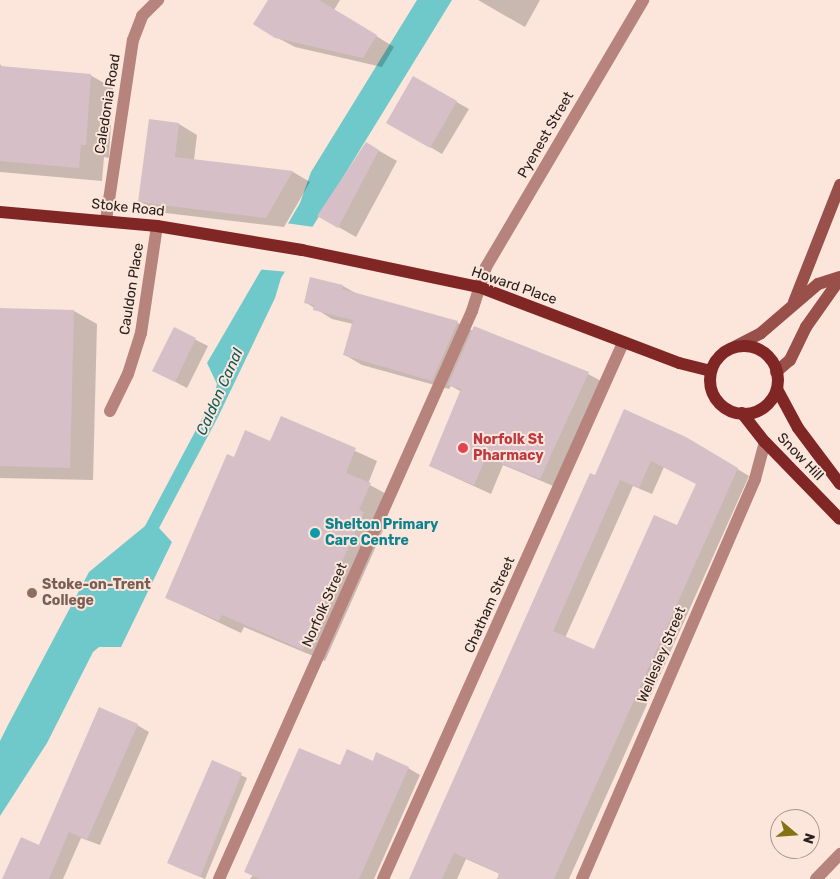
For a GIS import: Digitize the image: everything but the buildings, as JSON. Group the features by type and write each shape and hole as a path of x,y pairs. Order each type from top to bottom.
{"main road":[{"path":"794,302 840,185"},
{"name":"Stoke Road","path":"0,212 157,226 302,250"},
{"name":"Howard Place","path":"302,250 479,287 623,343 711,371"},
{"path":"734,348 761,350 770,358 776,372 776,389 760,409 742,413 722,406 714,396 711,371 716,360 734,348 761,333 794,302 818,284 840,278"},
{"path":"776,372 790,360 806,327 840,278"},
{"name":"Snow Hill","path":"776,389 798,428 840,484"},
{"name":"Snow Hill","path":"742,413 765,442 840,518"}],"street":[{"name":"Caledonia Road","path":"106,220 133,40 142,16 158,0"},
{"name":"Pyenest Street","path":"479,287 486,267 643,0"},
{"name":"Cauldon Place","path":"110,410 128,374 141,333 157,226"},
{"name":"Norfolk Street","path":"220,879 472,311 479,287"},
{"name":"Chatham Street","path":"383,879 623,343"},
{"name":"Wellesley Street","path":"582,879 755,479 765,442"},
{"path":"816,879 840,854"}],"water":[{"name":"Caldon Canal","path":"417,0 452,0 281,278 275,298 218,417 159,528 172,542 121,647 99,647 93,652 47,743 0,816 0,741 8,725 89,572 145,526 214,396 217,384 207,363 300,203 311,172"}],"pier":[{"path":"285,223 314,227 288,272 256,269"}],"place":[{"name":"Norfolk St Pharmacy","path":"463,448"},
{"name":"Shelton Primary Care Centre","path":"315,533"},
{"name":"Stoke-on-Trent College","path":"32,593"}]}
